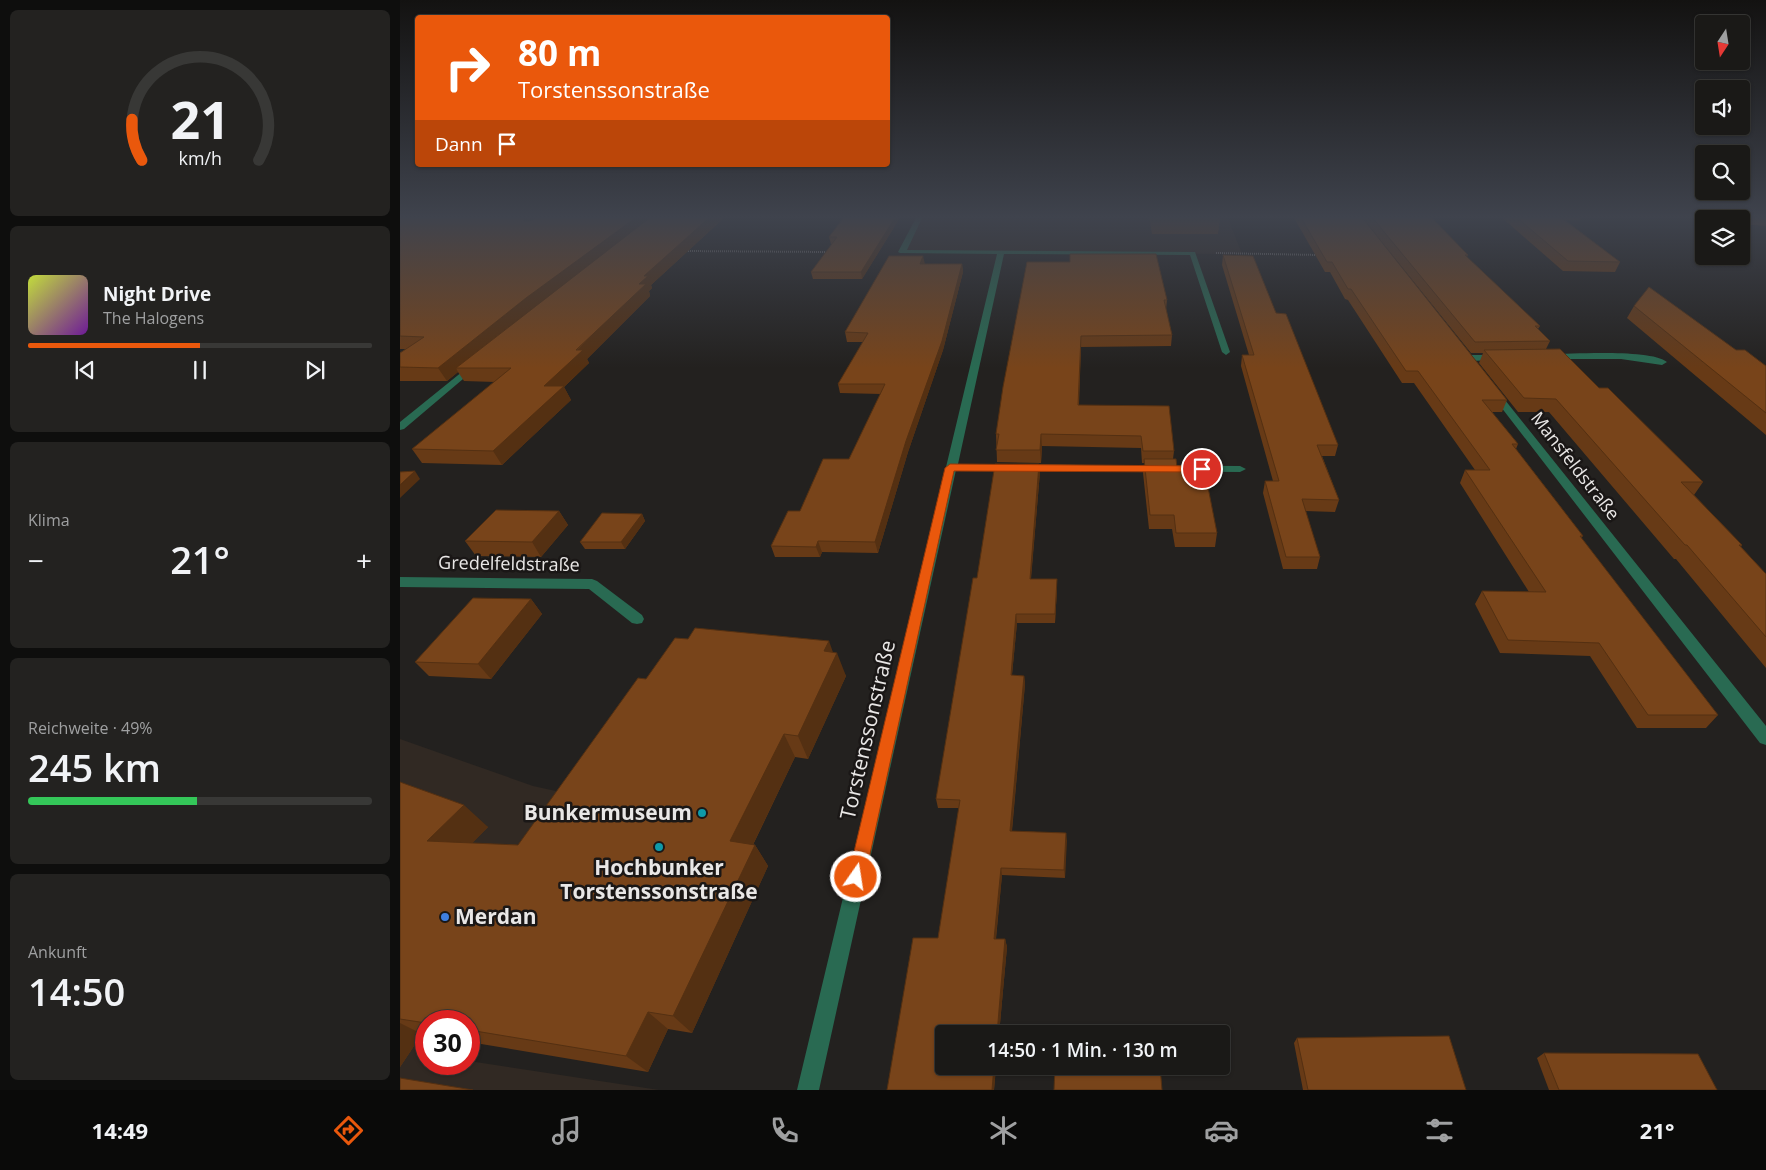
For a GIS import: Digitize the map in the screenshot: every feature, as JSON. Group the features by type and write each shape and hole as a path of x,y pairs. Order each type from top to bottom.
{"street":[{"name":"Torstenssonstraße","path":"808,1090 997,267"},
{"path":"1198,267 1226,352"},
{"path":"1537,357 1615,356 1645,358 1662,362"},
{"path":"400,427 484,358"},
{"path":"1468,358 1507,358"},
{"name":"Mansfeldstraße","path":"1486,382 1766,738"},
{"path":"950,468 1240,470"},
{"name":"Gredelfeldstraße","path":"400,582 592,584 637,618"}],"shaded area":[{"path":"400,739 533,786 583,797 434,1010 415,1010 415,1075 480,1075 480,1063 659,1090 400,1090"}],"building":[{"path":"400,267 569,267 438,368 400,367 400,353 424,337 400,336"},
{"path":"586,267 654,267 644,276 648,276 639,284 646,284 576,350 583,350 544,386 564,386 493,451 412,449 511,368 456,368"},
{"path":"815,267 864,267 861,272 811,272"},
{"path":"883,267 961,267 942,341 906,441 875,542 818,541 816,547 771,546 788,511 800,511 823,459 849,459 885,384 838,384 868,333 845,332"},
{"path":"1026,267 1159,267 1167,300 1164,300 1172,335 1081,336 1078,405 1169,406 1174,451 1143,451 1141,436 1041,434 1040,450 996,450 999,434 996,434"},
{"path":"1227,267 1257,267 1276,313 1286,314 1338,445 1317,445 1339,500 1302,499 1320,557 1286,557 1265,481 1279,481 1242,355 1254,355"},
{"path":"1335,267 1401,267 1507,400 1482,400 1518,444 1512,444 1583,536 1580,536 1718,715 1648,715 1599,643 1508,640 1482,591 1546,592 1465,470 1490,470 1418,371 1406,371 1351,289 1348,289"},
{"path":"1413,267 1478,267 1540,326 1535,326 1550,341 1475,342"},
{"path":"1649,287 1736,350 1745,350 1766,366 1766,413 1634,306"},
{"path":"1560,349 1599,388 1608,388 1703,482 1681,482 1742,545 1739,545 1766,574 1766,637 1687,545 1556,399 1524,398 1484,350"},
{"path":"1144,459 1176,459 1177,468 1184,468 1185,477 1206,477 1217,533 1176,533 1174,515 1150,515"},
{"path":"995,464 1039,464 1030,579 1057,579 1055,614 1016,614 1011,675 1024,676 1010,831 1066,833 1064,870 1001,868 994,939 1005,939 998,1025 935,1025 935,1075 993,1075 992,1090 887,1090 913,938 938,938 960,800 936,799 973,578 977,578"},
{"path":"415,471 400,485 400,472"},
{"path":"496,510 559,511 532,542 465,541"},
{"path":"602,513 642,514 621,542 580,542"},
{"path":"473,598 531,599 478,664 415,662"},
{"name":"Hochbunker Torstenssonstraße","path":"695,628 829,641 824,651 837,653 798,736 784,734 730,841 755,845 673,1016 648,1012 626,1056 480,1032 480,1010 415,1010 415,1021 400,1019 400,782 464,805 427,841 518,845 638,678 646,679 675,638 688,639"},
{"path":"1449,1036 1466,1090 1308,1090 1297,1038"},
{"path":"1544,1053 1698,1054 1717,1090 1559,1090"},
{"path":"1055,1075 1161,1075 1162,1090 1054,1090"},
{"path":"400,1078 473,1090 400,1090"}],"place":[{"name":"Bunkermuseum","path":"702,813"},
{"name":"Hochbunker Torstenssonstraße","path":"659,847"},
{"name":"Merdan","path":"445,917"}],"route":[{"path":"856,877 950,468 1202,469"}]}
